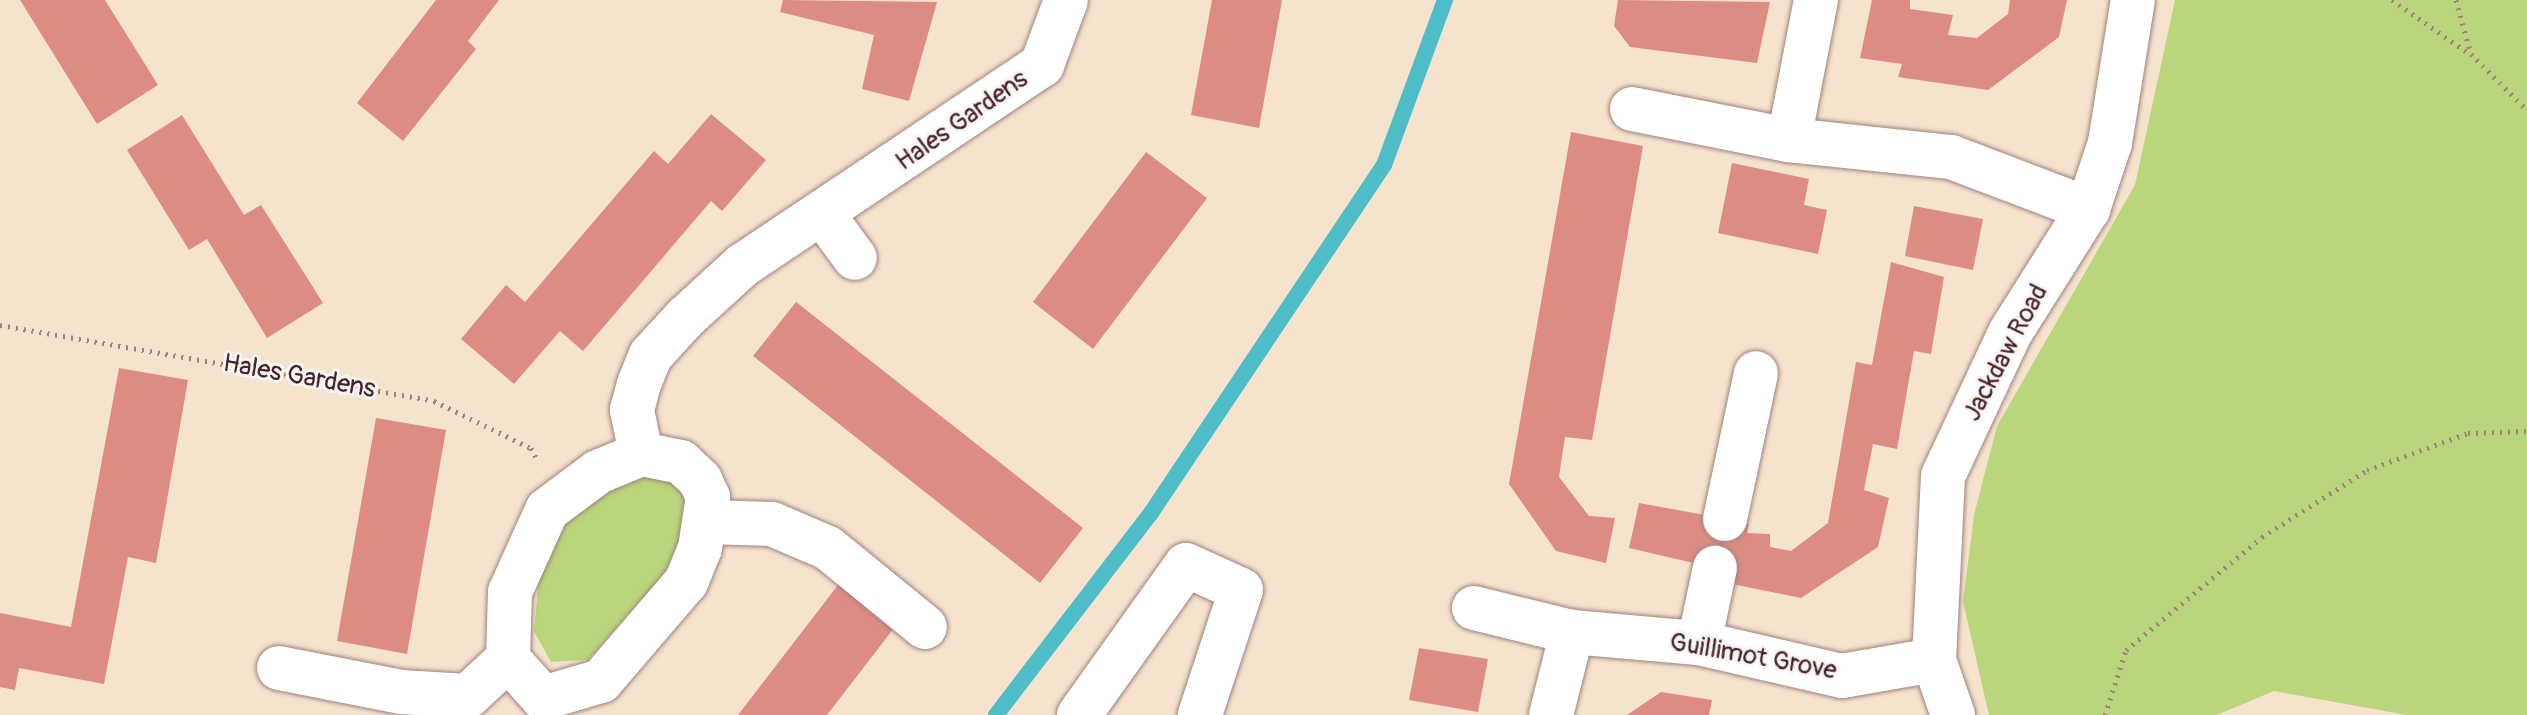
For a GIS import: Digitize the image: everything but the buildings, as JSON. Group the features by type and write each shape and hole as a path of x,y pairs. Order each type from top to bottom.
{"street":[{"name":"Hales Gardens","path":"641,454 632,410 651,355 743,265 824,216 1042,65 1066,0"},
{"path":"1789,140 1806,79 1816,0"},
{"name":"Jackdaw Road","path":"1953,715 1934,660 1943,476 2010,333 2088,209 2110,143 2133,0"},
{"path":"1632,109 1789,140 1951,157 2088,209"},
{"path":"824,216 855,258"},
{"path":"1725,519 1756,373"},
{"path":"641,454 681,462 700,480 707,522 686,582 601,681 543,698 508,659 510,592 537,525 560,498 641,454"},
{"path":"707,522 772,524 828,548 925,627"},
{"path":"1079,715 1186,565 1241,590 1200,715"},
{"path":"1699,643 1715,568"},
{"name":"Guillimot Grove","path":"1474,608 1572,632 1699,643 1842,676 1934,660"},
{"path":"1551,715 1572,632"},
{"path":"279,668 401,692 468,696 508,659"}],"path":[{"path":"2392,0 2471,54 2527,110"},
{"path":"2456,0 2471,54"},
{"name":"Hales Gardens","path":"0,325 434,401 531,448 560,498"},
{"path":"2105,715 2126,650 2262,537 2367,470 2468,433 2527,431"}],"green space":[{"path":"2175,0 2527,0 2527,715 2407,715 2274,691 2217,715 1989,715 1963,602 1974,515 1997,426 2135,185"},
{"path":"638,476 666,476 689,495 686,532 665,573 588,660 551,662 534,631 542,544 593,501"}],"waterway":[{"path":"996,715 1151,513 1384,165 1445,0"}]}
